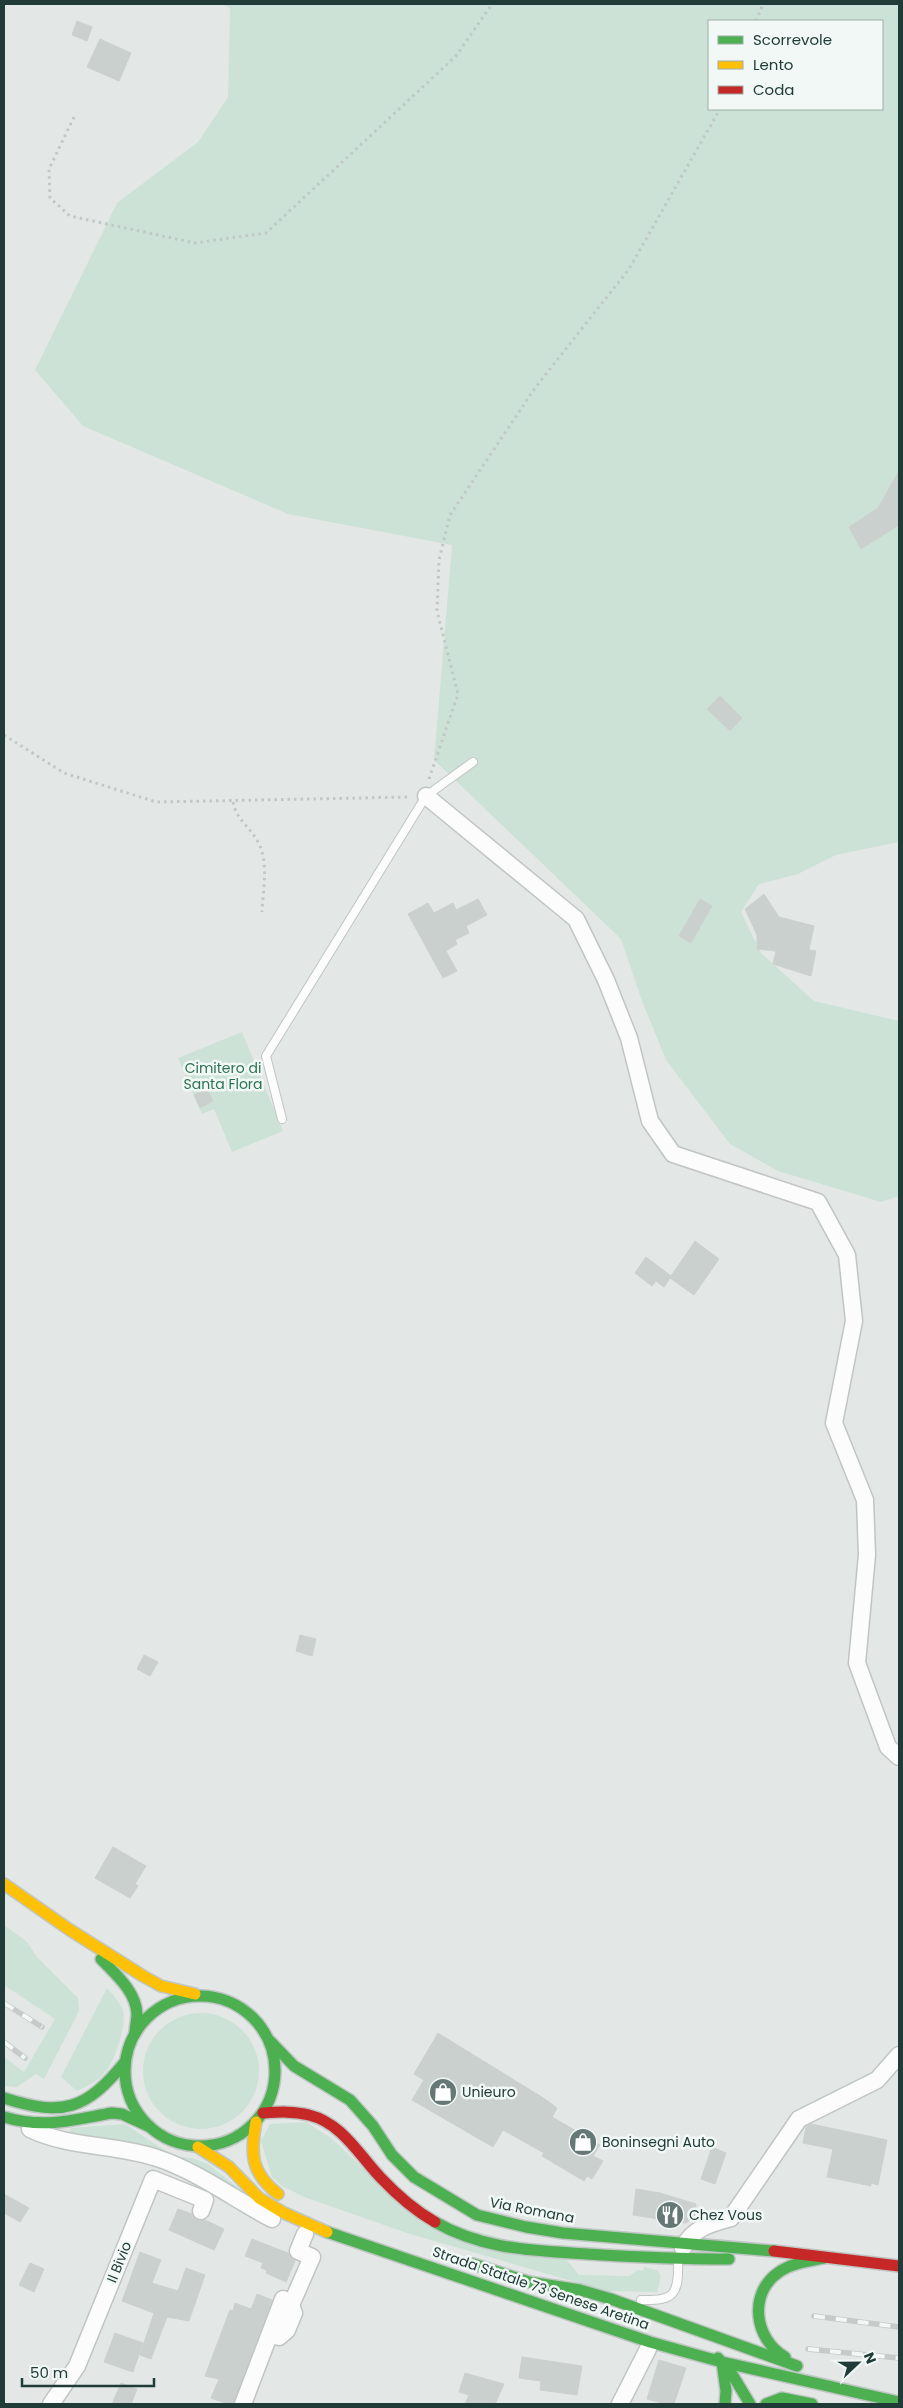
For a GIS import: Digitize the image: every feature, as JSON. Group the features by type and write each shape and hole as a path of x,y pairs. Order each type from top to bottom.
{"main road":[{"name":"Strada Statale 73 Senese Aretina","path":"4,1884 70,1930 161,1986 220,1998 241,2007 258,2022 270,2041 275,2059 276,2078 272,2097 260,2118 251,2147 254,2164 259,2175 272,2190 285,2199"},
{"name":"Strada Statale 73 Senese Aretina","path":"70,1930 115,1974 131,1994 138,2012 125,2062 126,2086 135,2109 150,2128 164,2138 198,2147 220,2144 240,2136 260,2118"},
{"name":"Strada Statale 73 Senese Aretina","path":"134,2033 151,2013 173,2000 198,1995"},
{"name":"Via Romana","path":"270,2041 294,2066 350,2100 373,2126 392,2155 414,2177 434,2192 478,2214 502,2222 563,2233 741,2247 899,2266"},
{"path":"4,2098 22,2105 52,2109 77,2105 95,2096 109,2084 125,2062"},
{"name":"Via Romana","path":"260,2118 286,2111 305,2113 323,2121 352,2142 395,2192 440,2226 474,2240 498,2247 678,2259 824,2258"},
{"path":"4,2117 19,2123 50,2126 112,2113 122,2114 150,2128"},
{"name":"Strada Statale 73 Senese Aretina","path":"198,2147 229,2166 259,2198 284,2214 314,2228 650,2342 722,2362 899,2402"},
{"path":"816,2373 775,2352 763,2336 759,2322 763,2295 775,2274 788,2266 824,2258"},
{"name":"Strada Statale 73 Senese Aretina","path":"465,2261 529,2282 580,2290 611,2299 816,2373 899,2398"},
{"path":"529,2282 585,2304"},
{"path":"688,2340 709,2349 722,2362 737,2381 750,2404"},
{"path":"722,2362 726,2391 725,2404"},
{"path":"766,2404 783,2397 812,2404"}],"street":[{"path":"426,796 576,919 606,980 629,1038 650,1121 673,1154 818,1202 847,1255 854,1321 834,1423 865,1500 867,1555 857,1663 888,1747 899,1757"},
{"path":"678,2259 685,2243 704,2225 731,2218 799,2119 877,2080 899,2055"},
{"path":"19,2123 43,2135 157,2158 202,2179 279,2223 305,2234 429,2275 514,2296"},
{"name":"Il Bivio","path":"51,2404 77,2366 153,2179 205,2200 201,2211"},
{"path":"243,2404 269,2335 279,2337 287,2330 294,2312 291,2305 312,2257 298,2251 305,2234"},
{"path":"572,2252 593,2236"},
{"path":"620,2404 648,2349"}],"lane":[{"path":"282,1119 266,1056 426,796 473,762"},
{"path":"611,2299 662,2301 672,2296 676,2288 678,2259"}],"path":[{"path":"74,117 49,169 50,198 70,216 195,243 266,233 456,56 492,4"},
{"path":"756,20 762,4"},
{"path":"4,735 64,773 156,802 233,802 426,796 430,775 458,694 437,611 439,560 450,515 535,388 629,268 719,110"},
{"path":"233,802 235,813 258,841 264,859 262,912"}],"green space":[{"path":"222,4 899,4 899,842 836,855 798,874 759,884 741,912 761,953 814,1001 899,1021 899,1196 881,1202 778,1171 730,1144 666,1060 642,1001 621,939 434,760 452,545 288,514 83,426 35,370 117,203 198,142 228,97 230,8"},
{"name":"Cimitero di Santa Flora","path":"242,1032 283,1131 232,1152 214,1109 202,1114 178,1058"},
{"path":"4,1925 27,1942 37,1957 78,1998 79,2011 44,2079 36,2074 17,2087 4,2086 4,2057 24,2072 55,2019 4,1985"},
{"path":"107,1988 123,2011 123,2025 119,2042 113,2059 103,2075 77,2091 61,2077"},
{"path":"201,2013 223,2017 233,2022 242,2030 250,2039 255,2049 259,2071 255,2093 250,2103 242,2112 233,2120 223,2125 201,2129 179,2125 169,2120 160,2112 152,2103 147,2093 143,2071 147,2049 152,2039 160,2030 169,2022 179,2017"},
{"path":"306,2122 331,2138 412,2214 563,2255 579,2275 629,2276 638,2270 643,2271 644,2267 657,2270 661,2276 657,2292 606,2291 407,2233 304,2197 282,2186 272,2177 261,2141 270,2124"},
{"path":"125,2124 173,2156 192,2158 208,2164 247,2195 214,2177 68,2134 71,2128"}],"building":[{"path":"77,21 92,27 87,41 72,35"},
{"path":"100,39 131,53 119,81 87,67"},
{"path":"899,471 899,525 861,549 849,527 878,508"},
{"path":"720,696 742,718 730,731 707,709"},
{"path":"764,894 779,917 814,926 809,950 816,951 811,976 773,964 776,951 757,949 757,935 745,909"},
{"path":"478,899 487,915 466,926 469,933 455,940 457,944 446,951 457,971 443,978 408,914 428,903 434,913 453,903 456,910"},
{"path":"700,899 712,906 691,943 679,936"},
{"path":"207,1089 213,1101 200,1108 194,1095"},
{"path":"695,1241 719,1259 694,1295 670,1278 664,1287 656,1281 652,1286 635,1273 646,1257 671,1276"},
{"path":"300,1635 316,1639 312,1656 296,1651"},
{"path":"144,1655 158,1662 150,1676 137,1669"},
{"path":"113,1847 146,1866 135,1884 138,1886 130,1898 95,1878"},
{"path":"438,2033 545,2099 557,2108 552,2117 600,2145 593,2156 603,2161 592,2179 587,2176 584,2181 542,2156 544,2153 503,2130 493,2147 412,2100 424,2080 414,2074"},
{"path":"811,2124 887,2140 878,2185 871,2183 871,2186 827,2177 833,2149 803,2143 806,2127"},
{"path":"712,2147 726,2153 715,2184 701,2179"},
{"path":"636,2189 660,2193 696,2204 695,2216 686,2223 633,2215"},
{"path":"4,2194 29,2208 20,2222 4,2213"},
{"path":"178,2209 192,2214 197,2220 205,2220 224,2229 214,2250 169,2230"},
{"path":"252,2239 288,2253 295,2261 286,2282 266,2273 267,2270 261,2268 263,2263 245,2256"},
{"path":"140,2252 161,2260 152,2283 178,2291 186,2268 205,2275 189,2321 167,2317 151,2359 140,2355 154,2313 122,2301"},
{"path":"30,2263 44,2269 34,2292 19,2285"},
{"path":"257,2294 272,2300 233,2404 228,2404 211,2398 219,2379 205,2376 230,2310 233,2311 235,2303 251,2309"},
{"path":"115,2333 143,2343 133,2372 104,2362"},
{"path":"522,2357 582,2366 577,2395 540,2390 541,2381 519,2378"},
{"path":"659,2360 686,2368 674,2404 665,2404 647,2399"},
{"path":"465,2373 504,2384 495,2404 465,2404 469,2395 459,2392"},
{"path":"121,2383 137,2389 131,2404 112,2404"}],"railway":[{"path":"4,2003 42,2027"},
{"path":"4,2042 25,2058"},
{"path":"814,2316 899,2327"},
{"path":"808,2349 899,2358"}],"traffic: fast":[{"path":"101,1959 129,1990 133,1998 137,2014 135,2033"},
{"path":"200,1996 215,1997 229,2001 242,2008 253,2018 263,2029 270,2042 274,2056 275,2071 274,2086 270,2100 263,2113 253,2124 242,2134 229,2141 215,2145 200,2146 185,2145 171,2141 158,2134 147,2124 137,2113 130,2100 126,2086 125,2071 126,2056 130,2042 137,2029 147,2018 158,2008 171,2001 185,1997 200,1996"},
{"path":"270,2041 294,2066 350,2100 373,2126 392,2155 414,2177 477,2215 526,2227 563,2233 774,2251"},
{"path":"4,2098 42,2107 58,2108 72,2105 98,2091 125,2062"},
{"path":"4,2117 18,2121 45,2123 71,2121 112,2113 122,2114 148,2126"},
{"path":"435,2222 472,2238 528,2250 640,2257 729,2259"},
{"path":"327,2232 650,2342 722,2362 899,2402"},
{"path":"785,2357 775,2349 761,2328 759,2303 762,2292 769,2281 789,2266 824,2258"},
{"path":"473,2264 529,2282 580,2290 611,2299 797,2366"},
{"path":"718,2358 732,2374 750,2404"},
{"path":"722,2362 726,2391 725,2404"},
{"path":"766,2404 782,2398 812,2404"}],"traffic: slow":[{"path":"4,1884 70,1930 143,1976 161,1986 195,1994"},
{"path":"256,2122 253,2144 255,2162 262,2178 278,2194"},
{"path":"198,2147 229,2167 259,2198 284,2213 327,2232"}],"traffic: jam":[{"path":"263,2113 286,2112 309,2115 331,2125 349,2141 393,2190 435,2222"},
{"path":"774,2251 899,2266"}],"place":[{"name":"Unieuro","path":"443,2092"},
{"name":"Boninsegni Auto","path":"583,2142"},
{"name":"Chez Vous","path":"670,2215"}]}
